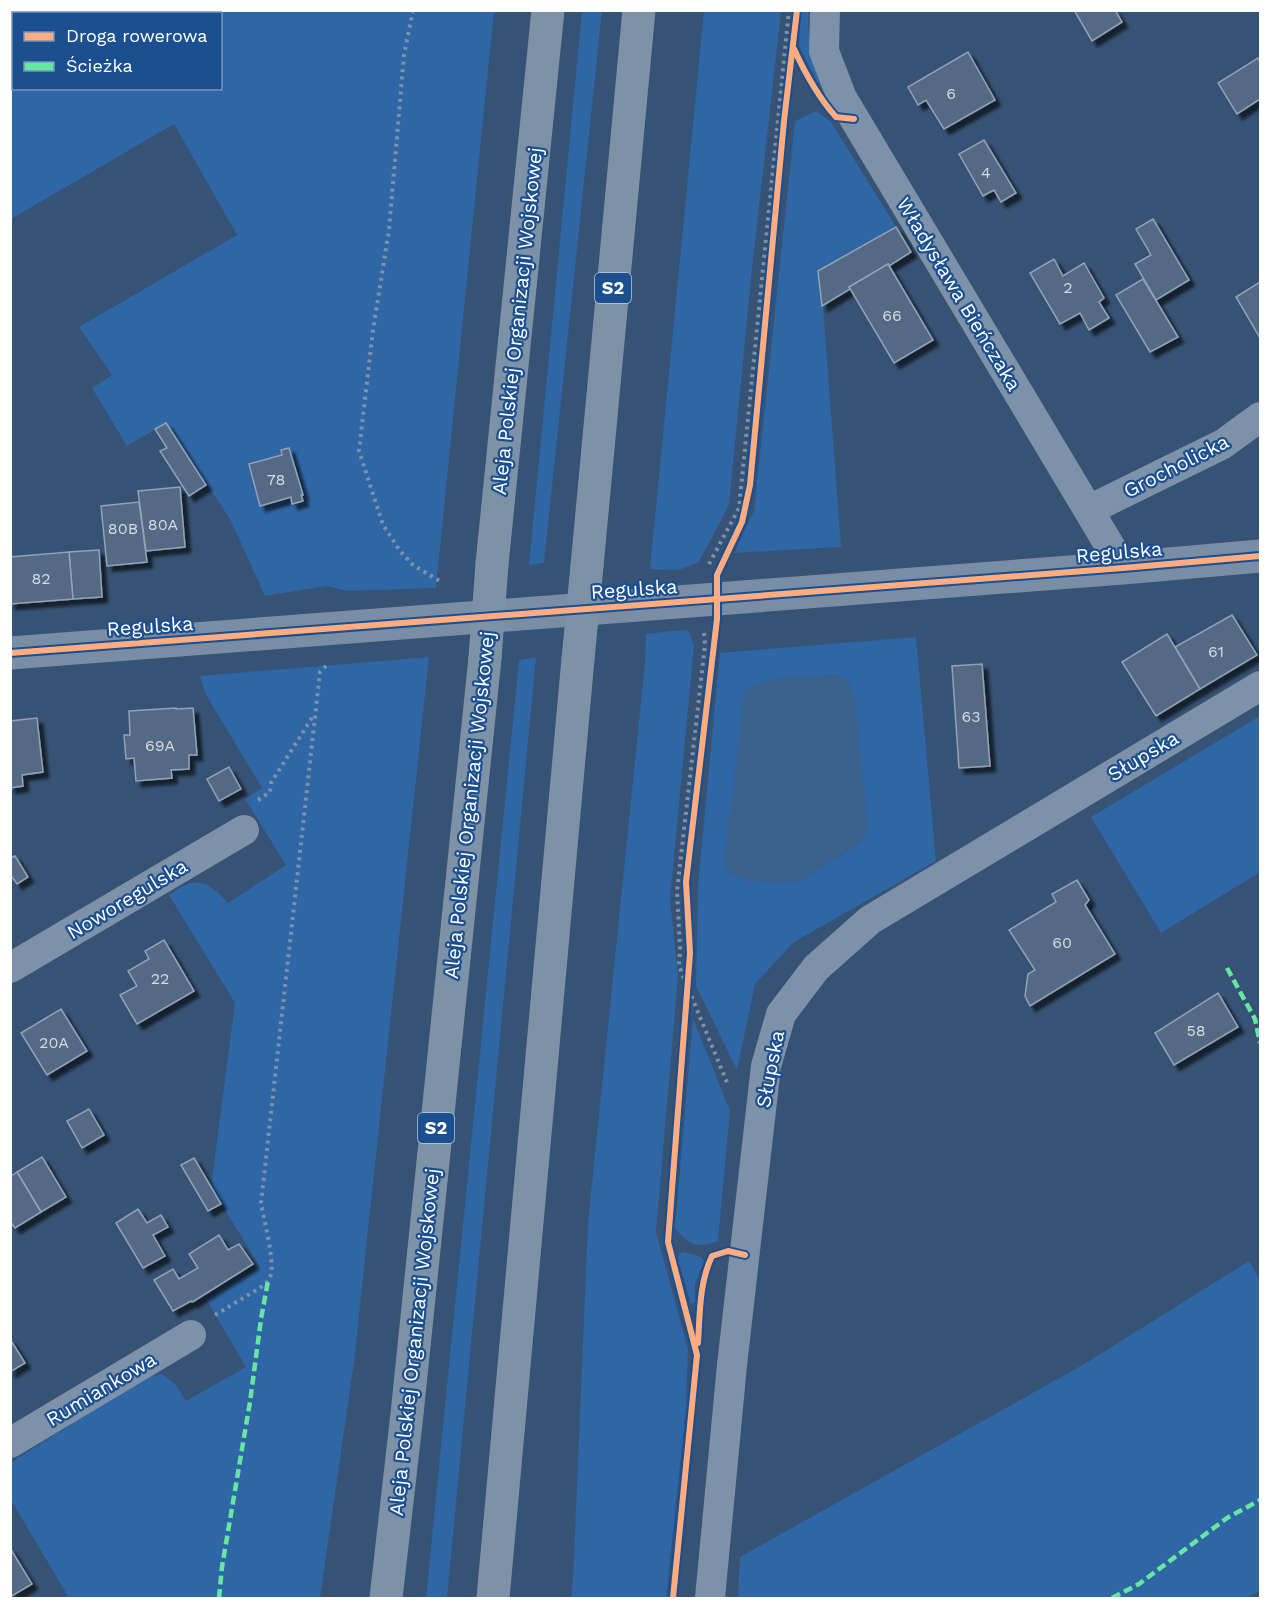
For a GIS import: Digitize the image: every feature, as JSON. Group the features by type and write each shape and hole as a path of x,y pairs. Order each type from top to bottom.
{"highway":[{"name":"Aleja Polskiej Organizacji Wojskowej","path":"386,1599 485,658 492,564 548,10"},
{"name":"S2","path":"493,1599 639,10"}],"street":[{"name":"Władysława Bieńczaka","path":"825,10 824,51 842,98 1123,568"},
{"name":"Grocholicka","path":"1089,510 1223,444 1260,417"},
{"name":"Regulska","path":"10,653 1260,556"},
{"name":"Słupska","path":"710,1599 732,1365 766,1066 782,1014 816,968 870,920 1260,686"},
{"name":"Noworegulska","path":"10,968 244,830"},
{"name":"Rumiankowa","path":"10,1443 191,1335"}],"path":[{"path":"413,10 404,55 389,230 373,330 359,451 382,525 413,565 431,578 452,588"},
{"path":"708,566 739,508 789,10"},
{"path":"771,259 791,68"},
{"path":"744,513 748,494"},
{"path":"704,628 705,645 677,891 679,966 729,1086"},
{"path":"191,1335 215,1315 263,1286 271,1274 271,1260 261,1203 320,672 329,663"},
{"path":"256,801 270,792 271,783 315,713"},
{"path":"686,996 688,974"}],"shaded area":[{"path":"86,10 494,11 436,588 348,591 327,586 265,596 230,519 166,423 127,446 92,388 112,375 79,327 237,235 174,124 11,219 10,54 12,53 12,90 222,90 222,12 83,12"},
{"path":"582,11 602,11 544,563 529,565"},
{"path":"704,11 781,11 729,505 699,562 679,570 650,569"},
{"path":"800,11 809,11 811,45 829,99 817,82 799,46"},
{"path":"816,111 831,122 896,227 819,270 841,547 734,553 754,511 795,121"},
{"path":"688,630 694,645 670,899 678,977 656,1232 688,1349 686,1408 666,1598 571,1598 588,1223 645,663 646,634"},
{"path":"916,637 936,861 794,942 755,984 737,1070 696,986 698,886 720,653","holes":["838,675 865,836 854,847 800,881 751,686 777,679"]},
{"path":"429,657 354,1362 320,1598 69,1598 11,1500 10,1463 146,1377 162,1374 176,1385 186,1401 246,1367 206,1299 260,1267 211,1187 235,1003 169,895 185,885 202,883 228,903 286,865 245,799 262,788 205,693 200,676"},
{"path":"536,657 447,1598 426,1598 519,660"},
{"path":"838,675 849,682 854,696 868,823 865,836 854,847 800,881 780,883 740,880 727,871 724,864 744,694 751,686 776,679"},
{"path":"1260,716 1260,872 1161,933 1091,817"},
{"path":"693,1018 730,1111 718,1241 705,1245 689,1242 675,1228"},
{"path":"679,1253 701,1257 704,1261 695,1284 695,1302 691,1304 678,1259"},
{"path":"1249,1261 1260,1280 1260,1591 1247,1598 738,1598 740,1557 1086,1363"}],"building":[{"path":"1074,10 1115,10 1122,22 1092,41"},
{"path":"968,52 995,100 944,129 926,100 918,105 908,87"},
{"path":"1258,58 1260,62 1260,99 1237,114 1218,83"},
{"path":"984,140 1016,193 1001,202 994,190 983,196 959,154"},
{"path":"1153,219 1189,280 1156,300 1135,264 1151,255 1136,229"},
{"path":"896,227 911,252 849,287 850,289 822,306 818,271"},
{"path":"1054,259 1063,276 1084,263 1104,298 1099,302 1109,318 1089,330 1080,313 1060,324 1030,273"},
{"path":"888,264 933,340 894,363 849,287"},
{"path":"1143,279 1178,337 1150,352 1116,295"},
{"path":"1260,282 1260,338 1236,297"},
{"path":"166,423 206,485 189,496 160,451 167,448 155,429"},
{"path":"289,448 303,501 292,504 291,497 260,506 249,464 282,455 281,450"},
{"path":"180,487 185,547 146,551 138,491"},
{"path":"139,502 147,562 107,566 101,506"},
{"path":"99,550 102,597 73,599 69,552"},
{"path":"69,552 73,599 10,604 10,557"},
{"path":"1232,615 1257,655 1200,689 1175,647"},
{"path":"1167,634 1200,689 1156,716 1122,662"},
{"path":"982,664 990,766 959,768 952,666"},
{"path":"193,708 197,755 189,755 189,769 171,770 172,778 136,781 134,758 126,759 124,735 130,735 129,711"},
{"path":"37,718 43,772 22,775 23,786 10,788 10,721"},
{"path":"229,767 241,789 219,801 207,779"},
{"path":"15,856 28,877 17,884 10,874 10,858"},
{"path":"1077,880 1089,900 1085,905 1115,954 1030,1006 1025,996 1028,974 1035,970 1009,930 1056,902 1052,894"},
{"path":"164,940 194,991 137,1024 120,995 137,986 128,971 149,959 145,951"},
{"path":"1218,993 1238,1027 1174,1065 1155,1033"},
{"path":"61,1009 87,1051 47,1075 21,1033"},
{"path":"89,1109 104,1135 82,1148 67,1121"},
{"path":"42,1157 66,1197 41,1212 17,1172"},
{"path":"194,1158 221,1204 208,1211 181,1165"},
{"path":"17,1172 41,1212 15,1228 10,1221 10,1177"},
{"path":"138,1209 147,1223 161,1215 168,1227 153,1235 165,1256 143,1268 116,1223"},
{"path":"219,1235 228,1250 239,1244 253,1264 194,1301 173,1311 154,1280 173,1269 179,1279 198,1268 189,1254"},
{"path":"10,1339 25,1363 10,1372"},
{"path":"10,1548 32,1584 10,1597"}],"marked path":[{"path":"1227,968 1255,1019 1260,1043"},
{"path":"219,1598 268,1281"},
{"path":"1112,1598 1139,1584 1227,1518 1260,1500"}],"cycle path":[{"path":"673,1598 697,1355 668,1242 690,953 686,882 717,619 717,575 742,522 750,485 784,121 797,10"},
{"path":"794,49 812,84 836,117 854,119"},
{"path":"10,653 1260,556"},
{"path":"698,1343 702,1288 712,1256 728,1251 745,1255"}]}
